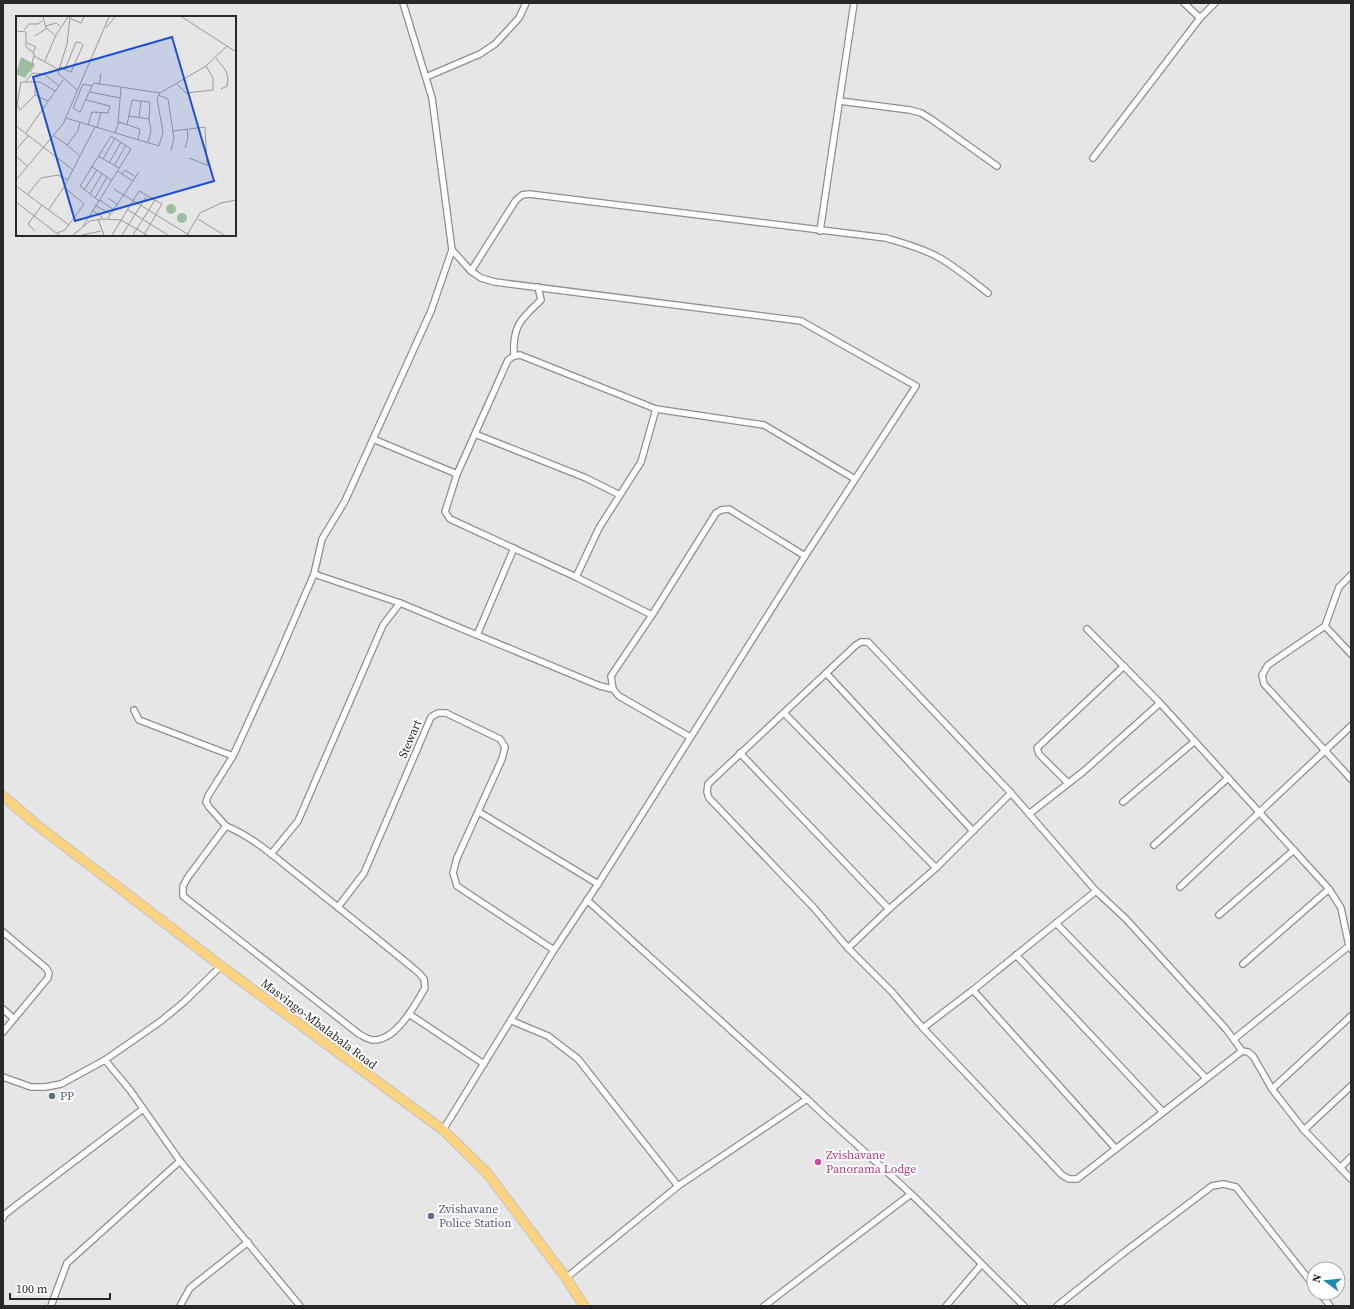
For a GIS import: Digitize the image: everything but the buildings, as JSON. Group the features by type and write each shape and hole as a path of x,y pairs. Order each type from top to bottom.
{"highway":[{"name":"Masvingo-Mbalabala Road","path":"3,796 43,830 221,966 443,1130 487,1173 566,1278 584,1306"}],"street":[{"path":"226,826 182,886 183,896 359,1034 372,1040 387,1038 410,1014 425,988 424,979 419,973 271,854 235,830 226,826 206,802 208,796 233,756 314,574 322,539 345,501 432,311 452,250 432,98 403,3"},
{"path":"426,77 480,54 495,44 519,18 526,3"},
{"path":"820,231 854,3"},
{"path":"1184,3 1200,18"},
{"path":"1093,158 1200,18 1215,3"},
{"path":"840,101 910,110 921,114 931,119 997,166"},
{"path":"471,271 516,200 522,195 529,194 886,238 906,243 937,256 988,293"},
{"path":"443,1130 512,1021 554,950 598,884 690,736 855,478 916,386 801,321 495,282 481,278 471,271 452,250"},
{"path":"514,356 513,341 521,320 541,300 538,287"},
{"path":"652,615 576,577 450,518 445,512 457,474 508,360 514,356 520,355 656,409 764,425 855,478"},
{"path":"576,577 599,528 641,462 656,409"},
{"path":"475,434 586,478 620,495"},
{"path":"373,439 457,474"},
{"path":"690,736 619,696 613,688 611,676 652,615 716,513 729,509 805,556"},
{"path":"477,635 514,548"},
{"path":"314,574 400,603 600,686 613,688"},
{"path":"1351,575 1339,587 1325,626 1268,665 1262,675 1264,684 1351,779"},
{"path":"271,854 298,821 383,625 400,603"},
{"path":"1325,626 1351,654"},
{"path":"1087,629 1160,703 1260,812 1329,889 1341,908 1350,948 1234,1039"},
{"path":"1242,1051 1234,1039 1126,920 1096,891 1011,793 868,642 861,642 856,645 708,784 707,792 709,798 814,908 848,948 891,991 923,1028 1062,1175 1070,1179 1077,1180 1162,1112 1242,1051 1248,1052 1253,1056 1272,1090 1304,1130 1351,1179"},
{"path":"1068,783 1039,754 1037,748 1124,666"},
{"path":"826,673 973,831"},
{"path":"1029,814 1084,771 1160,703"},
{"path":"134,710 139,720 233,756"},
{"name":"Stewart","path":"338,907 364,873 431,717 438,713 446,713 500,739 504,747 502,759 457,858 453,873 456,886 554,950"},
{"path":"784,713 936,868"},
{"path":"1180,887 1351,726"},
{"path":"1123,802 1195,741"},
{"path":"740,753 888,909"},
{"path":"1154,846 1228,778"},
{"path":"848,948 888,909 936,868 1011,793"},
{"path":"479,812 598,884"},
{"path":"1219,915 1294,850"},
{"path":"1243,964 1329,889"},
{"path":"923,1028 974,990 1096,891"},
{"path":"587,900 911,1194 1024,1306"},
{"path":"1056,923 1206,1078"},
{"path":"3,932 46,968 49,973 48,978 3,1032"},
{"path":"1016,955 1162,1112"},
{"path":"3,1077 31,1087 61,1084 105,1060 161,1021 184,1002 221,966"},
{"path":"974,990 1116,1149"},
{"path":"3,1009 14,1018"},
{"path":"410,1014 484,1064"},
{"path":"1272,1090 1351,1016"},
{"path":"512,1021 548,1036 578,1060 678,1186"},
{"path":"105,1060 130,1090 180,1161 300,1306"},
{"path":"1304,1130 1351,1086"},
{"path":"566,1278 678,1186 807,1099"},
{"path":"3,1218 4,1215 18,1204 143,1109"},
{"path":"1340,1168 1351,1157"},
{"path":"53,1305 67,1263 180,1161"},
{"path":"1057,1306 1122,1254 1212,1186 1223,1184 1236,1187 1306,1276"},
{"path":"764,1306 911,1194"},
{"path":"180,1306 190,1288 248,1242"},
{"path":"946,1306 981,1265"}],"place":[{"name":"PP","path":"52,1096"},
{"name":"Zvishavane Panorama Lodge","path":"818,1162"},
{"name":"Zvishavane Police Station","path":"431,1216"}]}
